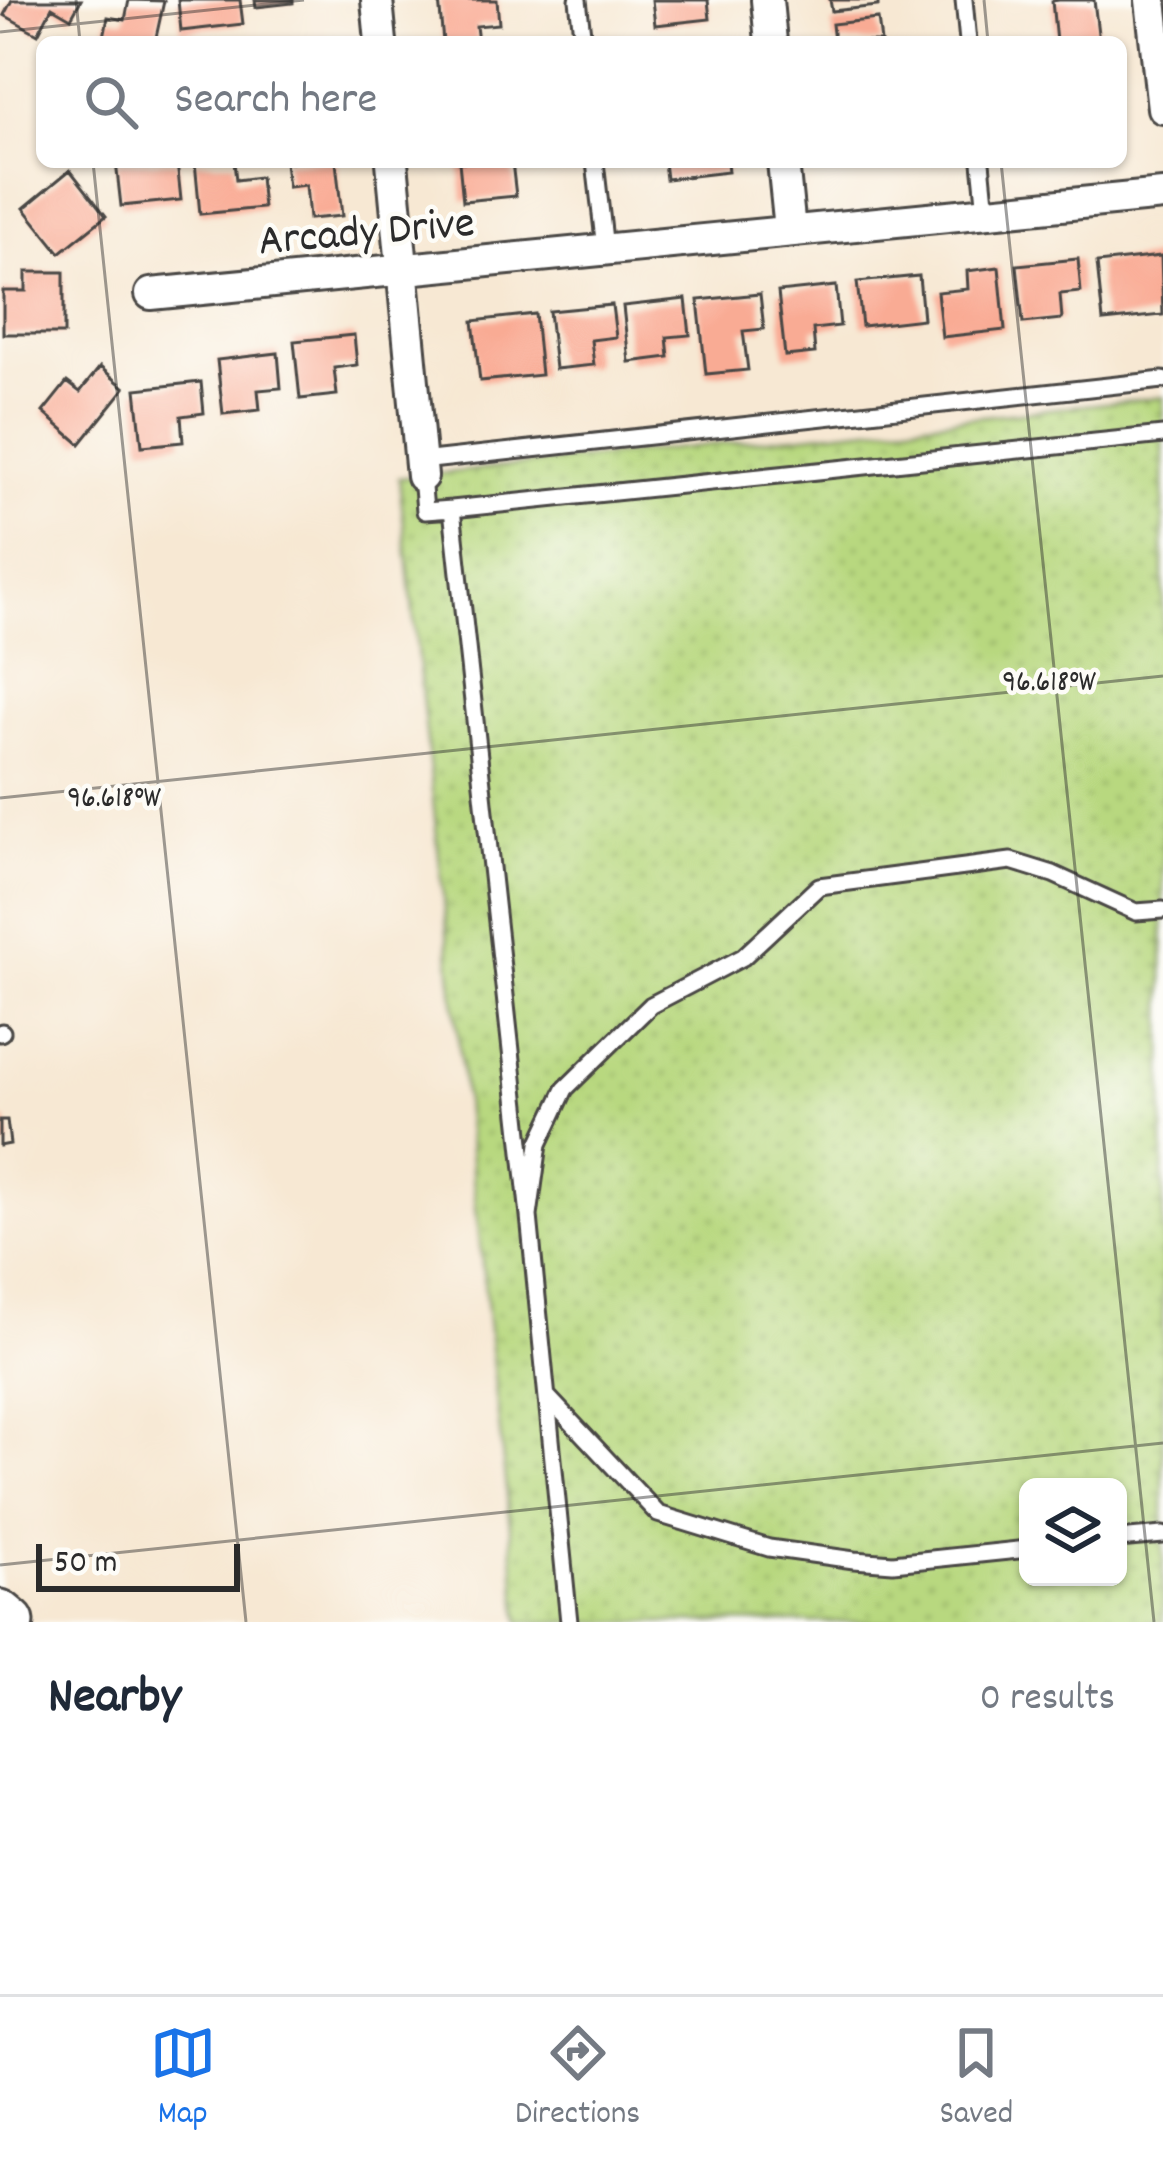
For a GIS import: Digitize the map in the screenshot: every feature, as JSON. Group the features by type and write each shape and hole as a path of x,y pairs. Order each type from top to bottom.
{"main road":[{"path":"0,1613 11,1622"}],"street":[{"path":"376,0 380,36"},
{"path":"767,0 770,36"},
{"path":"1151,0 1163,108"},
{"path":"393,168 421,468"},
{"path":"784,168 790,230"},
{"name":"Arcady Drive","path":"152,294 1163,195"}],"lane":[{"path":"578,0 582,36"},
{"path":"964,0 967,36"},
{"path":"597,168 604,249"},
{"path":"982,168 986,212"},
{"path":"1163,380 421,468 425,511 1163,435"},
{"path":"452,509 530,1216 569,1622"},
{"path":"530,1216 539,1144 565,1089 651,1005 742,957 820,886 1011,861 1054,874 1136,912 1163,910"},
{"path":"547,1396 658,1514 769,1549 854,1560 893,1563 1019,1550"},
{"path":"1127,1538 1163,1534"}],"green space":[{"path":"1163,397 1163,1622 520,1622 399,478"}],"building":[{"path":"12,0 81,0 71,18 52,7 38,34 4,15"},
{"path":"129,0 164,1 156,36 104,36 108,17 125,20"},
{"path":"178,0 240,0 243,24 181,31"},
{"path":"255,0 293,0 293,3 256,7"},
{"path":"439,0 497,0 499,24 476,26 477,36 442,36"},
{"path":"652,0 708,0 710,19 655,25"},
{"path":"830,0 878,0 878,6 832,11"},
{"path":"1094,0 1098,36 1055,36 1052,1"},
{"path":"878,19 880,36 833,36 832,24"},
{"path":"117,168 178,168 181,200 121,206"},
{"path":"196,168 235,168 236,180 260,177 263,208 200,214"},
{"path":"286,168 337,168 342,216 309,219 306,185 288,187"},
{"path":"460,168 513,168 516,196 463,201"},
{"path":"665,168 728,168 728,172 666,179"},
{"path":"70,170 106,216 60,253 24,208"},
{"path":"1161,256 1163,315 1103,321 1097,263"},
{"path":"1078,259 1081,292 1060,294 1062,319 1023,323 1017,265"},
{"path":"999,267 1005,330 942,337 937,292 968,289 967,271"},
{"path":"26,272 64,272 64,334 3,334 3,291 26,291"},
{"path":"919,276 923,319 862,326 857,282"},
{"path":"836,286 840,326 813,329 815,353 785,356 778,292"},
{"path":"760,294 764,329 743,331 748,370 706,374 698,300"},
{"path":"686,299 690,335 667,337 669,357 629,362 623,306"},
{"path":"612,305 616,337 591,340 594,365 555,369 549,311"},
{"path":"535,314 541,375 480,381 473,321"},
{"path":"354,335 357,365 334,368 337,395 300,399 294,341"},
{"path":"278,353 281,388 258,390 260,410 223,414 217,360"},
{"path":"100,367 125,388 80,444 43,412 67,382 80,392"},
{"path":"201,382 204,413 181,416 183,442 142,446 136,389"},
{"path":"0,1120 7,1120 10,1144 0,1146"}]}
